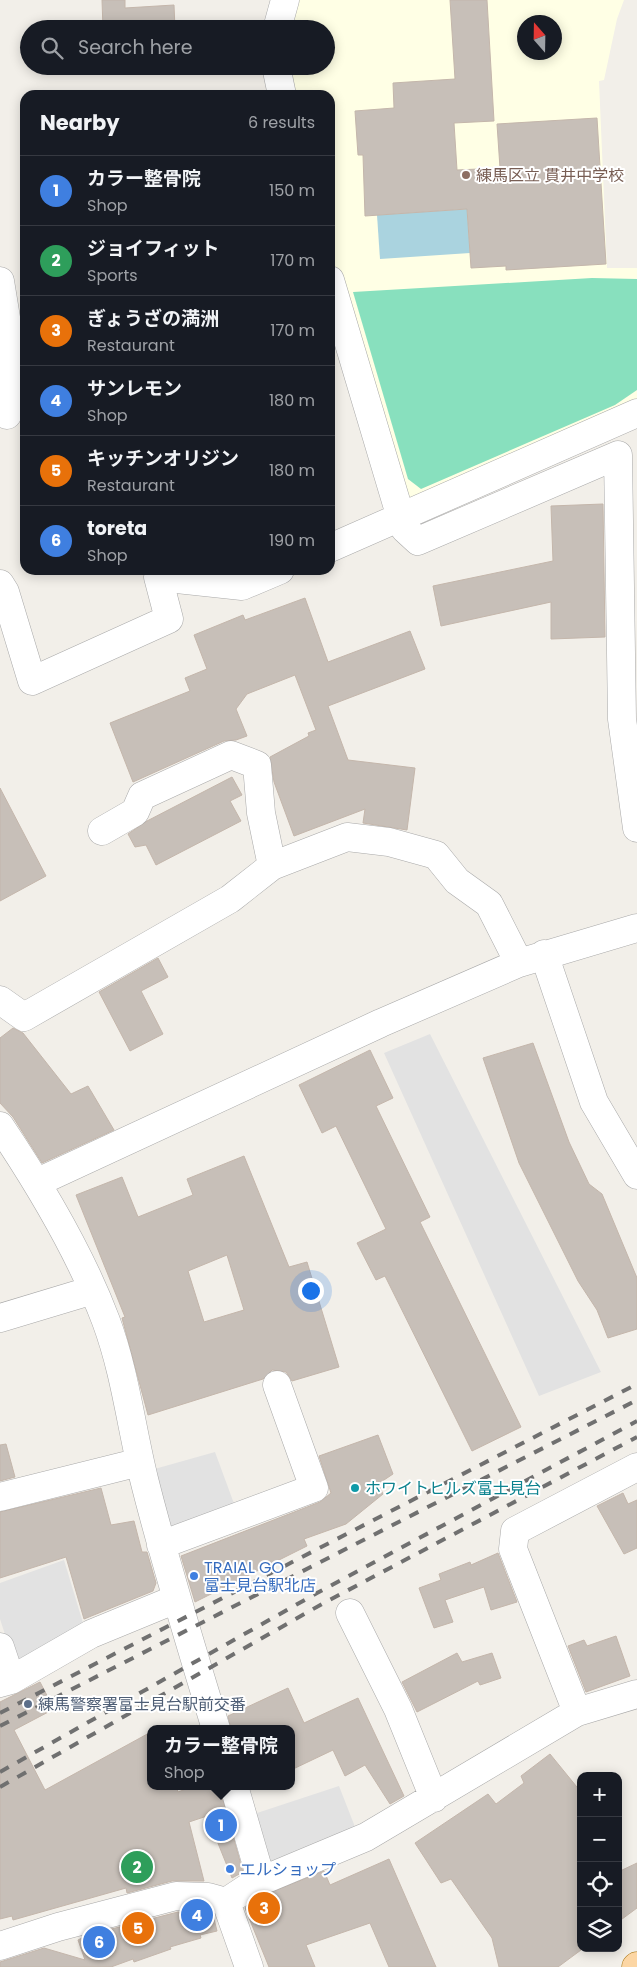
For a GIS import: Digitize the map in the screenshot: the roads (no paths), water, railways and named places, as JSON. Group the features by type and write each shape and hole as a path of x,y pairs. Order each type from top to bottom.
{"street":[{"path":"280,20 286,0"},
{"path":"278,75 281,90"},
{"path":"1,292 8,330 7,415"},
{"path":"335,297 401,518 405,529 418,541 618,455 622,719 637,828"},
{"path":"335,546 637,413"},
{"path":"0,584 5,592 32,682 169,619 158,577 242,586 268,575"},
{"path":"102,831 135,812 142,796 231,755 257,765 261,813 272,866"},
{"path":"0,1000 24,1017 230,898 272,866 346,837 389,842 436,855 457,881 489,904 532,958 594,1102 637,1175"},
{"path":"38,1182 363,1031 532,958 637,928"},
{"path":"0,1126 38,1182 93,1290 120,1365 140,1462 161,1545 215,1725"},
{"path":"0,1318 93,1290"},
{"path":"161,1545 314,1488 277,1385"},
{"path":"0,1497 140,1462"},
{"path":"577,1712 513,1550 515,1531 637,1466"},
{"path":"0,1647 5,1681 91,1634 176,1599"},
{"path":"350,1613 398,1709 434,1798"},
{"path":"0,1946 58,1927 176,1896 208,1897 226,1902 261,1879 268,1878 366,1837 577,1712 637,1694"},
{"path":"235,1790 261,1879"},
{"path":"226,1902 250,1967"}],"water":[{"path":"467,209 470,253 380,259 377,215"}],"railway":[{"path":"0,1713 637,1384"},
{"path":"0,1726 637,1400"},
{"path":"0,1772 317,1593 637,1421"},
{"path":"0,1787 322,1604 637,1437"}],"place":[{"name":"練馬区立 貫井中学校","path":"466,175"},
{"name":"ホワイトヒルズ富士見台","path":"355,1488"},
{"name":"TRAIAL GO 富士見台駅北店","path":"194,1576"},
{"name":"練馬警察署富士見台駅前交番","path":"28,1704"},
{"name":"カラー整骨院","path":"221,1825"},
{"name":"ジョイフィット","path":"137,1867"},
{"name":"エルショップ","path":"230,1869"},
{"name":"ぎょうざの満洲","path":"264,1908"},
{"name":"サンレモン","path":"197,1915"},
{"name":"キッチンオリジン","path":"138,1928"},
{"name":"toreta","path":"99,1942"}]}
